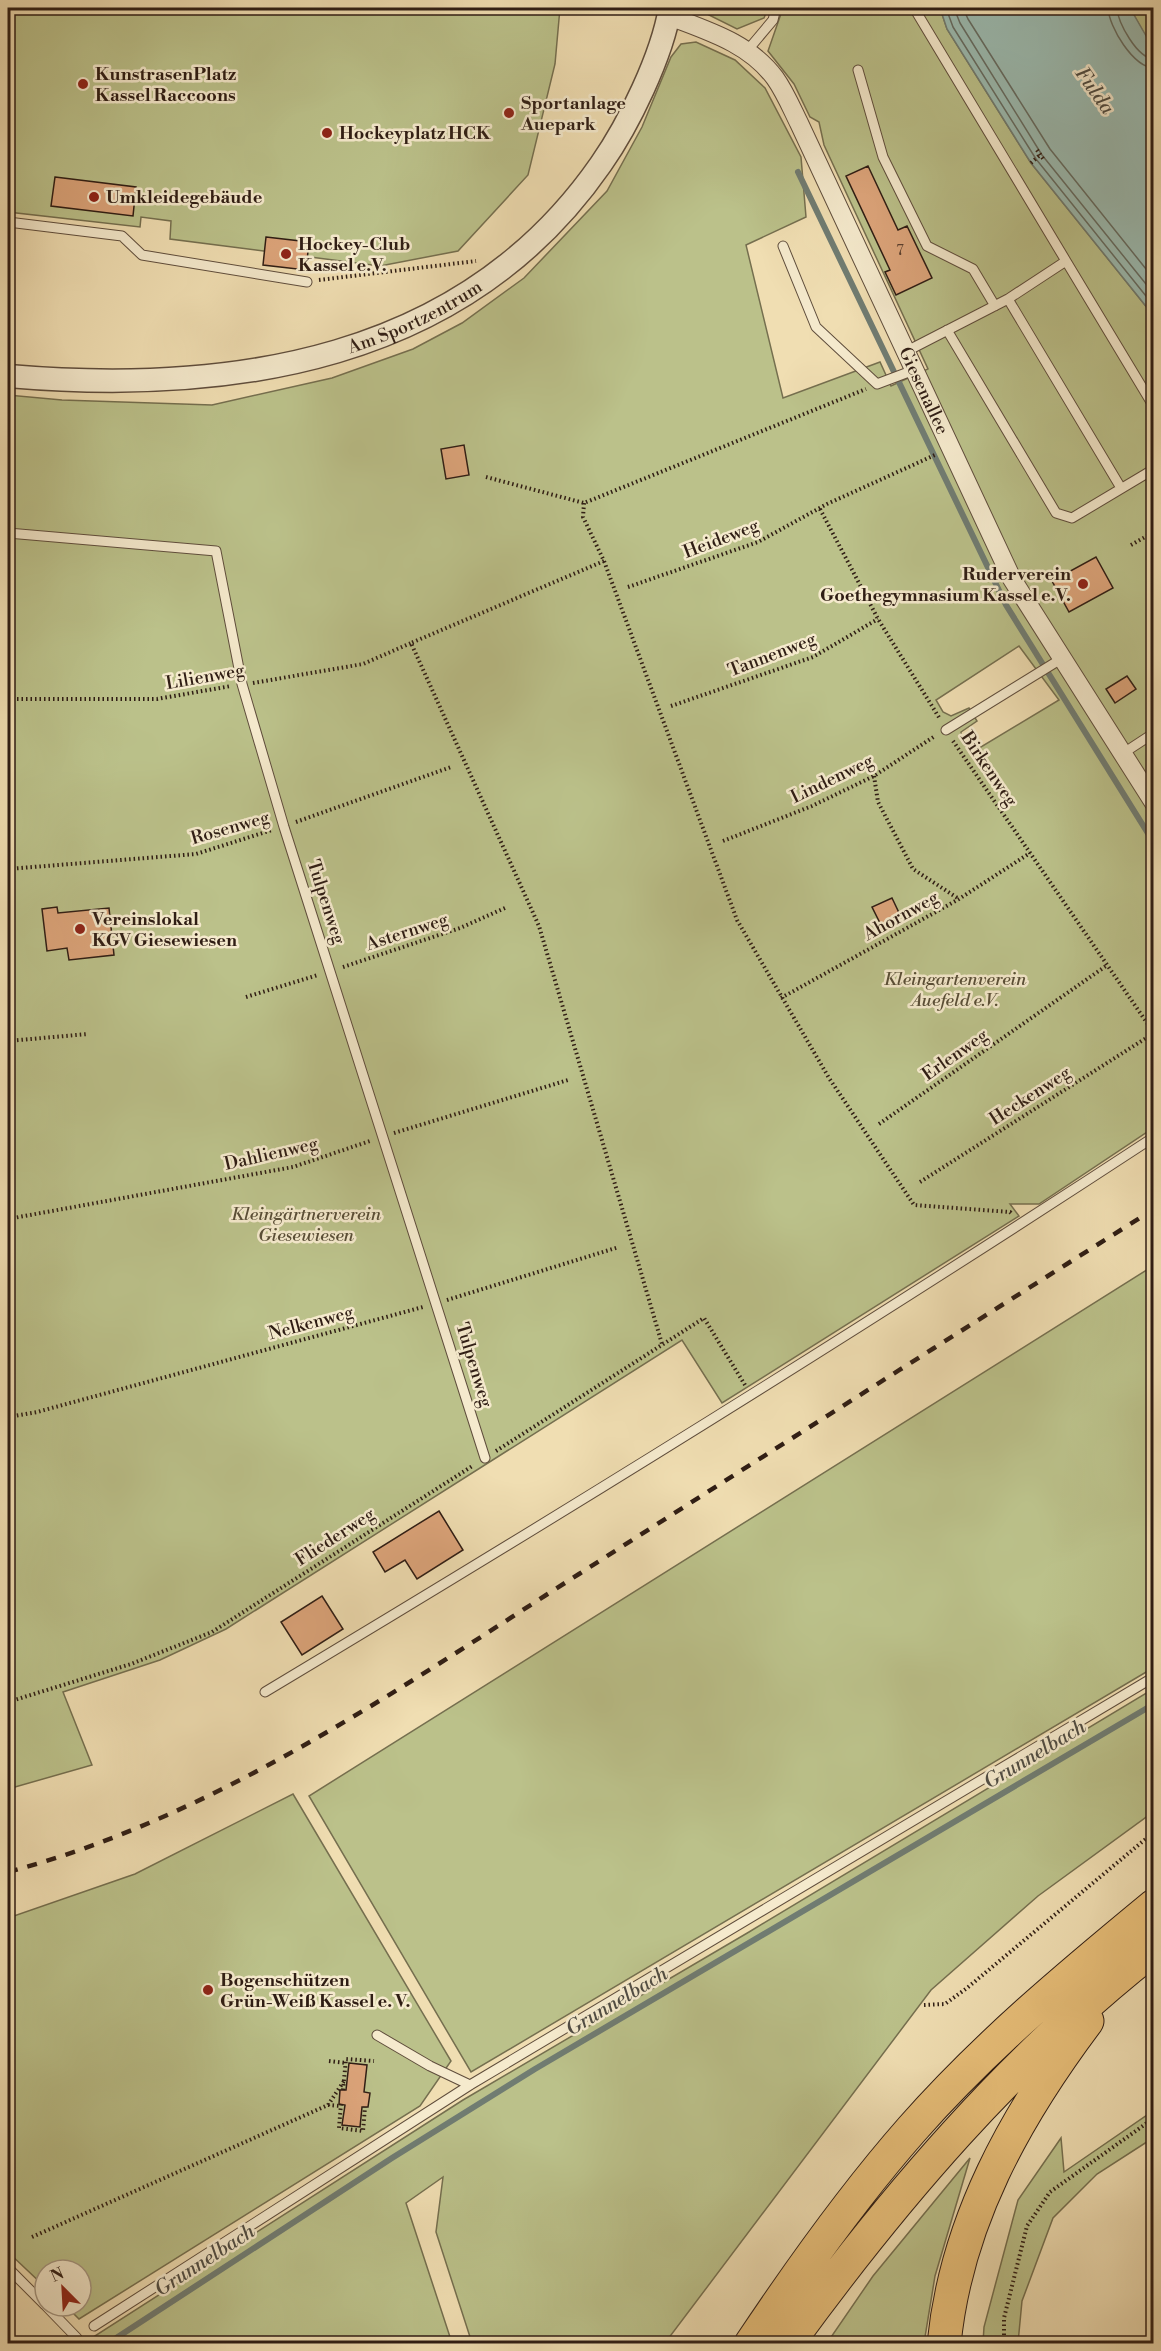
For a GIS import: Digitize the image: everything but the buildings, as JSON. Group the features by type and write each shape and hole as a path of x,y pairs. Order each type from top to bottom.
{"highway":[{"path":"751,2343 814,2249 913,2128 1029,2010 1154,1906"},
{"path":"787,2343 856,2249 975,2111 1035,2049 1154,1948"},
{"path":"944,2343 954,2285 968,2230 993,2169 1050,2072 1126,1970"}],"street":[{"name":"Giesenallee","path":"669,12 726,37 747,51 776,79 800,123 905,352 908,372 1012,579 1056,662 1122,753 1154,803"},
{"name":"Am Sportzentrum","path":"8,376 56,380 158,381 256,371 319,356 389,334 452,305 522,253 579,196 620,136 650,71 669,12"}],"lane":[{"path":"747,51 773,20 776,8"},
{"path":"914,8 1154,406"},
{"path":"858,69 884,157 927,246 973,269 995,306"},
{"path":"8,222 122,236 141,255 307,282"},
{"path":"783,246 816,327 878,384 908,372"},
{"path":"905,352 1008,299 1066,261"},
{"path":"1008,299 1121,488"},
{"path":"947,330 1056,513 1072,518 1154,469"},
{"name":"Tulpenweg","path":"8,533 216,551 242,684 284,827 485,1458"},
{"path":"946,730 1056,662"},
{"path":"1122,753 1154,733"},
{"path":"265,1692 480,1563 1020,1225 1154,1137"},
{"path":"93,2326 470,2085 1154,1677"},
{"path":"377,2035 429,2066 470,2085"},
{"path":"8,2268 33,2294"},
{"path":"57,2318 77,2338"}],"path":[{"path":"1037,150 1044,160"},
{"path":"1031,163 1040,155"},
{"path":"307,282 479,261"},
{"path":"486,477 584,503 878,384"},
{"name":"Heideweg","path":"628,587 758,542 820,509 929,458"},
{"path":"584,503 583,517 604,561 737,920 829,1078 914,1205 1010,1212 1020,1225"},
{"name":"Birkenweg","path":"820,509 879,619 946,730 1154,1033"},
{"path":"1131,545 1154,532"},
{"name":"Lilienweg","path":"8,699 157,699 363,664 604,561"},
{"name":"Tannenweg","path":"671,706 813,657 879,619"},
{"path":"411,643 539,926 662,1344"},
{"name":"Lindenweg","path":"723,841 812,806 874,776 946,730"},
{"name":"Rosenweg","path":"8,869 196,854 284,827 451,767"},
{"path":"874,776 878,802 913,869 959,899"},
{"name":"Ahornweg","path":"782,998 959,899 1030,853"},
{"name":"Asternweg","path":"246,997 460,928 505,908"},
{"name":"Erlenweg","path":"879,1124 1107,966"},
{"name":"Heckenweg","path":"920,1182 1154,1033"},
{"path":"8,1041 88,1034"},
{"name":"Dahlienweg","path":"8,1219 293,1167 383,1136 568,1080"},
{"name":"Nelkenweg","path":"8,1417 49,1409 437,1303 619,1247"},
{"name":"Fliederweg","path":"8,1702 130,1664 212,1632 704,1318 750,1394"},
{"path":"924,2005 945,2004 967,1988 1154,1833"},
{"path":"343,2090 346,2059 374,2061"},
{"path":"329,2061 346,2063"},
{"path":"328,2105 344,2081"},
{"path":"32,2237 328,2105 341,2105 339,2128 363,2131 365,2107"},
{"path":"1004,2343 1004,2318 1027,2226 1032,2218 1050,2192 1154,2118"}],"green space":[{"path":"8,8 560,8 555,64 528,175 458,251 380,266 170,239 171,221 141,217 140,227 8,212"},
{"path":"695,8 768,8 764,18 737,29"},
{"path":"783,8 940,8 947,29 1031,163 1153,315 1153,1128 1039,1204 1010,1204 1019,1216 722,1403 682,1340 226,1629 160,1660 63,1692 92,1765 8,1789 8,395 62,400 212,405 332,378 413,349 462,323 524,278 607,191 642,127 671,57 681,44 696,42 735,60 765,88 801,157 806,217 746,245 783,398 880,362 891,386 928,369 824,145 819,122 810,117 794,84 768,51","holes":["1019,646 1059,700 971,753 962,740 961,732 977,721 969,708 951,716 943,712 936,700"]},
{"path":"1130,8 1153,8 1153,48 1150,44"},
{"path":"1153,1266 1153,1668 471,2072 309,1796"},
{"path":"1153,1689 1153,1812 1038,1896 931,1990 665,2343 472,2343 436,2232 443,2177 406,2203 452,2343 88,2343 87,2341 463,2100 749,1932"},
{"name":"Bogenschützen Grün-Weiß Kassel e. V.","path":"293,1794 451,2061 420,2106 93,2310 93,2258 33,2258 33,2276 8,2252 8,1918 135,1874"},
{"path":"1153,2111 1153,2138 1097,2174 1053,2218 1022,2301 1018,2343 983,2343 984,2327 1018,2200 1061,2138 1064,2172"},
{"path":"970,2158 935,2276 924,2343 827,2343 873,2276"}],"water":[{"name":"Fulda","path":"940,8 1130,8 1153,48 1153,315 1031,163 947,29"}],"waterway":[{"path":"757,8 758,12"},
{"path":"798,172 1006,605 1154,843"},
{"name":"Grunnelbach","path":"107,2344 392,2158 535,2069 1154,1704"}],"railway":[{"path":"8,1872 85,1848 160,1818 304,1746 443,1661 1154,1209"}],"place":[{"name":"KunstrasenPlatz Kassel Raccoons","path":"83,84"},
{"name":"Sportanlage Auepark","path":"509,113"},
{"name":"Hockeyplatz HCK","path":"327,133"},
{"name":"Umkleidegebäude","path":"94,197"},
{"name":"Hockey-Club Kassel e.V.","path":"286,254"},
{"name":"Ruderverein Goethegymnasium Kassel e.V.","path":"1083,584"},
{"name":"Vereinslokal KGV Giesewiesen","path":"80,929"},
{"name":"Bogenschützen Grün-Weiß Kassel e. V.","path":"208,1990"}],"park label":[{"name":"Kleingartenverein Auefeld e.V.","path":"955,989"},
{"name":"Kleingärtnerverein Giesewiesen","path":"306,1224"}]}
